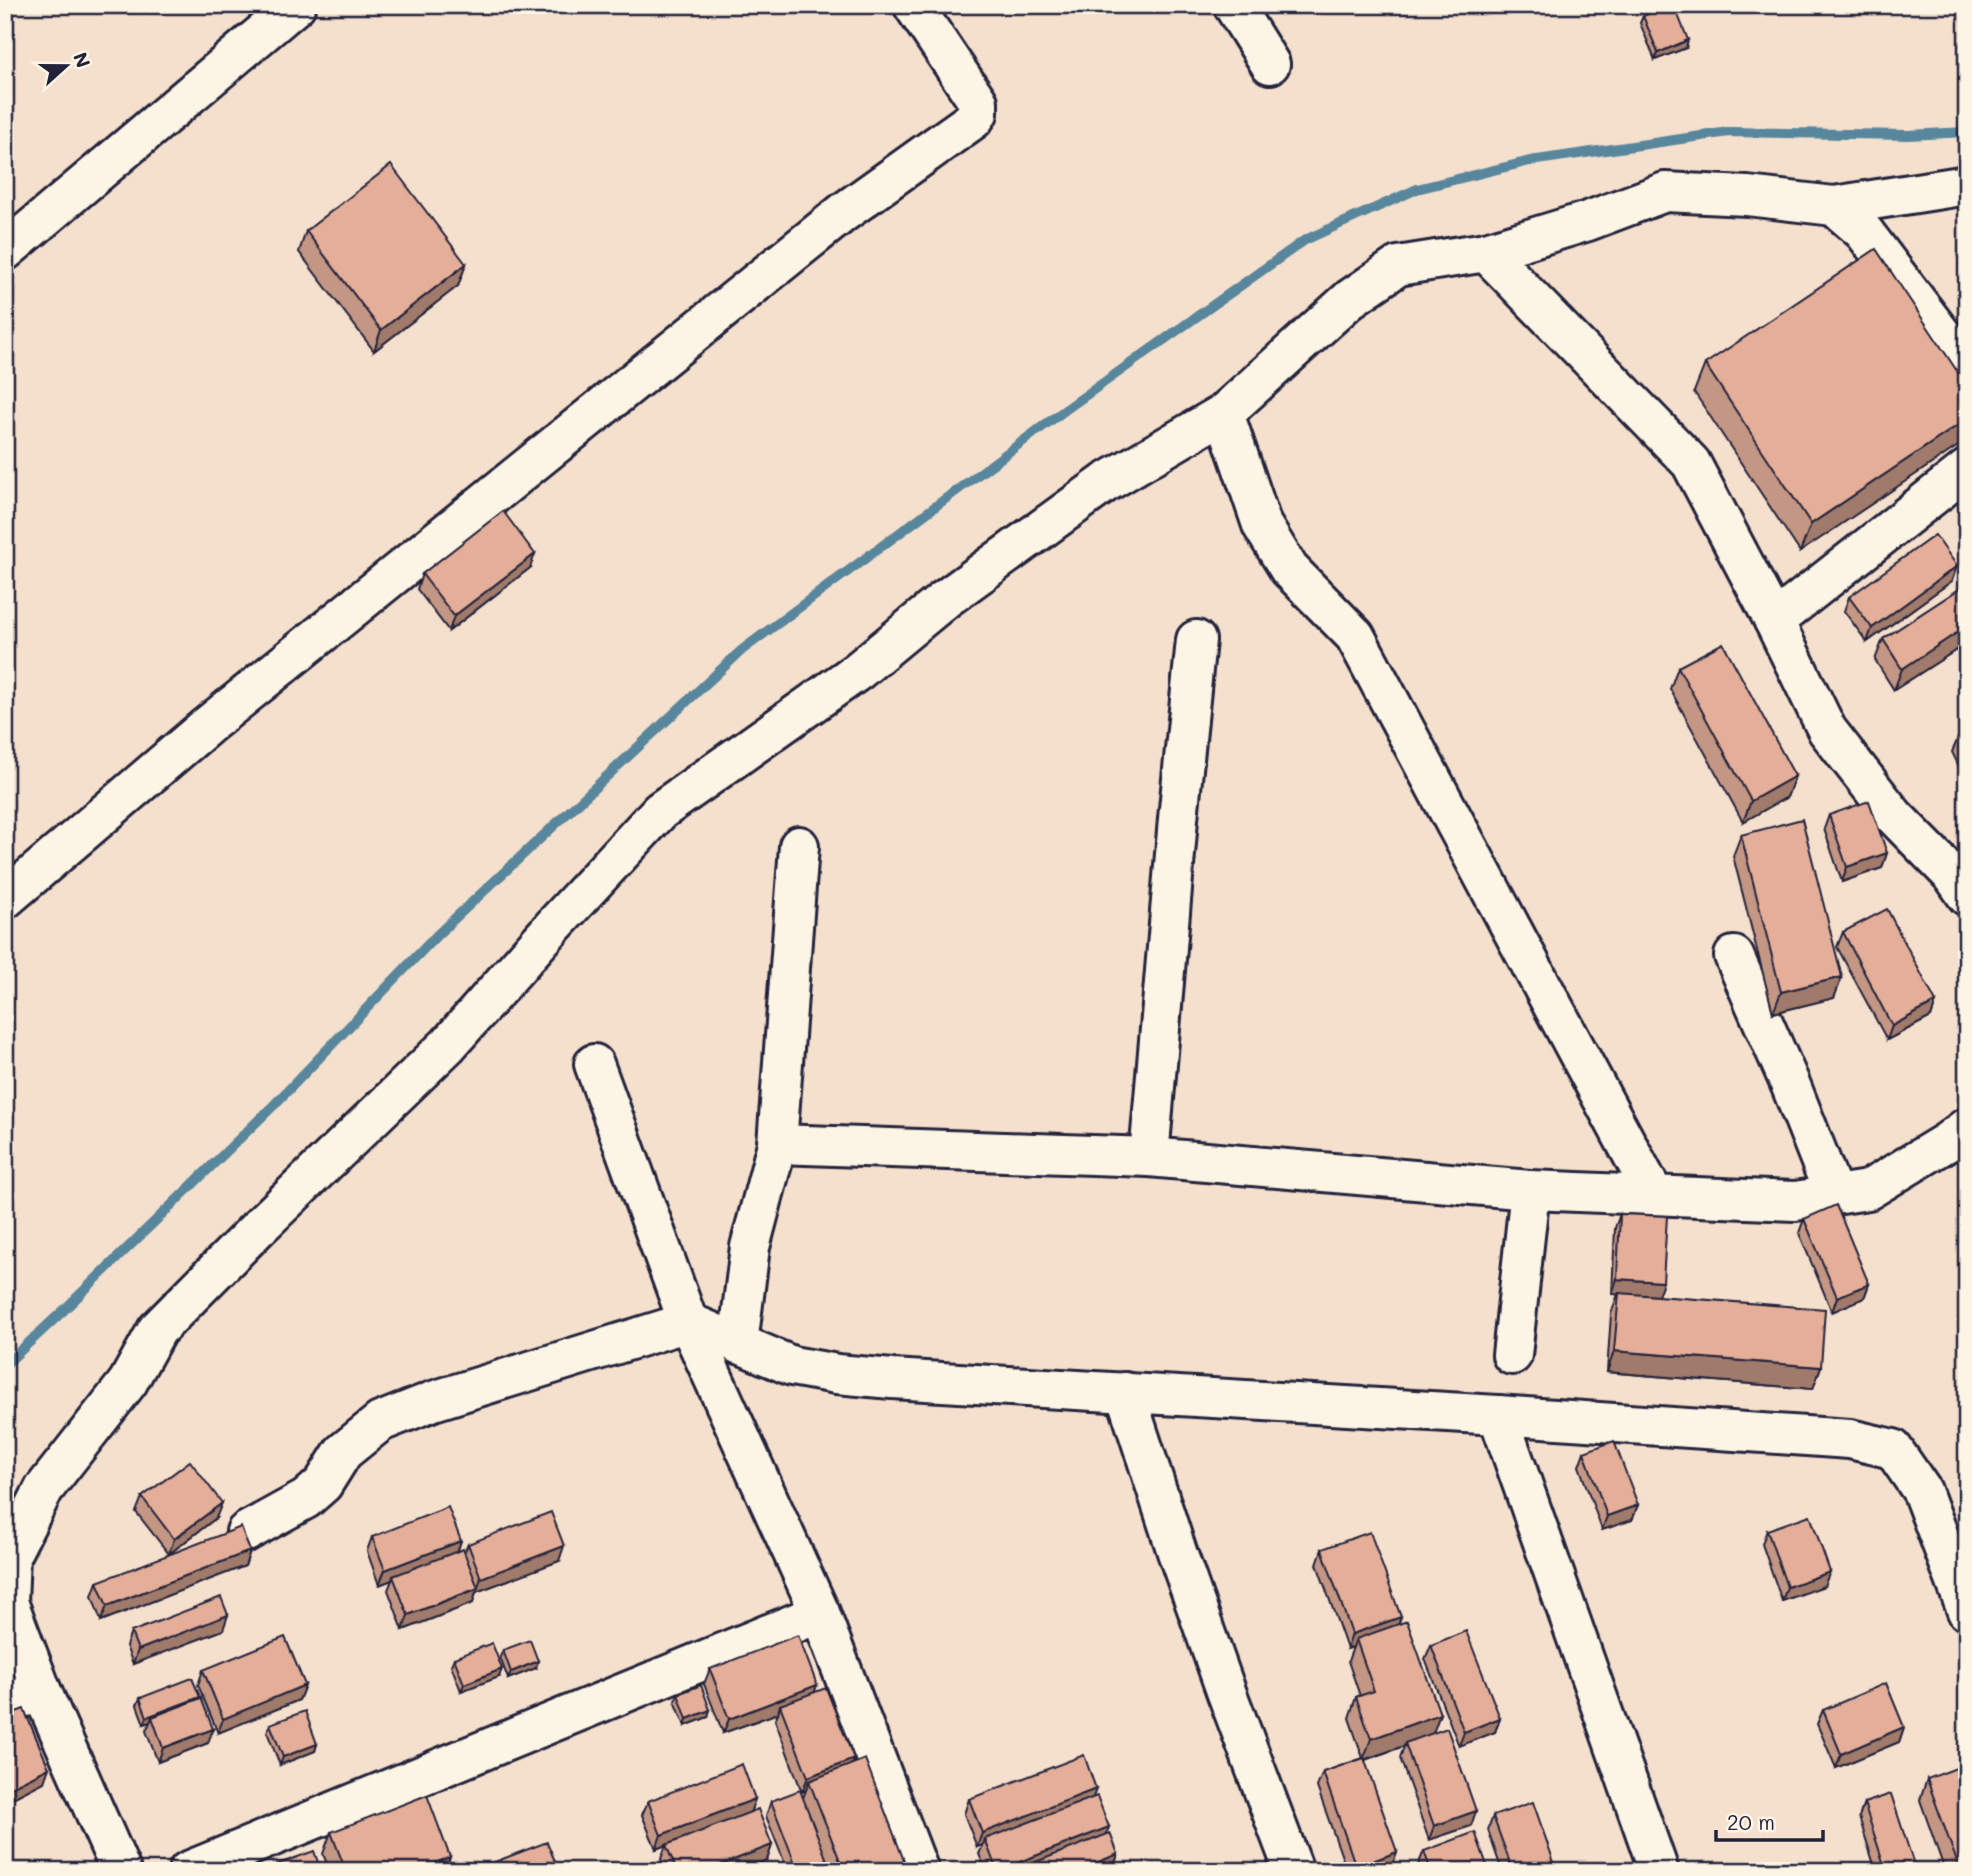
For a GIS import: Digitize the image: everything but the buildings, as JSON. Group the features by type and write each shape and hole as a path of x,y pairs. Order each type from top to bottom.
{"street":[{"path":"5,251 296,5"},
{"path":"5,899 207,726 816,234 974,120 978,113 978,102 913,5"},
{"path":"1233,5 1270,64"},
{"path":"121,1871 42,1692 8,1602 10,1556 44,1489 128,1382 157,1330 258,1228 449,1045 556,923 660,811 858,671 944,600 1105,483 1224,413 1350,299 1398,266 1486,252 1588,221 1665,192 1747,195 1834,206 1967,185"},
{"path":"1834,206 1864,232 1967,368"},
{"path":"1486,252 1691,463 1774,621 1827,730 1894,816 1954,877 1967,896"},
{"path":"1224,413 1262,525 1289,569 1355,636 1654,1195"},
{"path":"1774,621 1967,469"},
{"path":"1149,1157 1196,640"},
{"path":"738,1344 750,1247 777,1144 799,846"},
{"path":"1734,956 1791,1086 1834,1195"},
{"path":"594,1064 688,1322 820,1613 919,1871"},
{"path":"777,1144 1149,1157 1531,1190 1795,1200 1868,1190 1967,1127"},
{"path":"1512,1355 1531,1190"},
{"path":"246,1532 306,1499 323,1484 343,1452 380,1422 433,1401 688,1322 792,1366 837,1374 1850,1439 1893,1449 1922,1490 1967,1611"},
{"path":"1125,1392 1221,1678 1294,1871"},
{"path":"1498,1415 1659,1871"},
{"path":"188,1871 820,1613"},
{"path":"5,1703 42,1692"}],"waterway":[{"path":"5,1365 273,1106 438,934 742,650 1065,410 1305,240 1417,189 1530,161 1729,132 1908,135 1967,132"}]}
